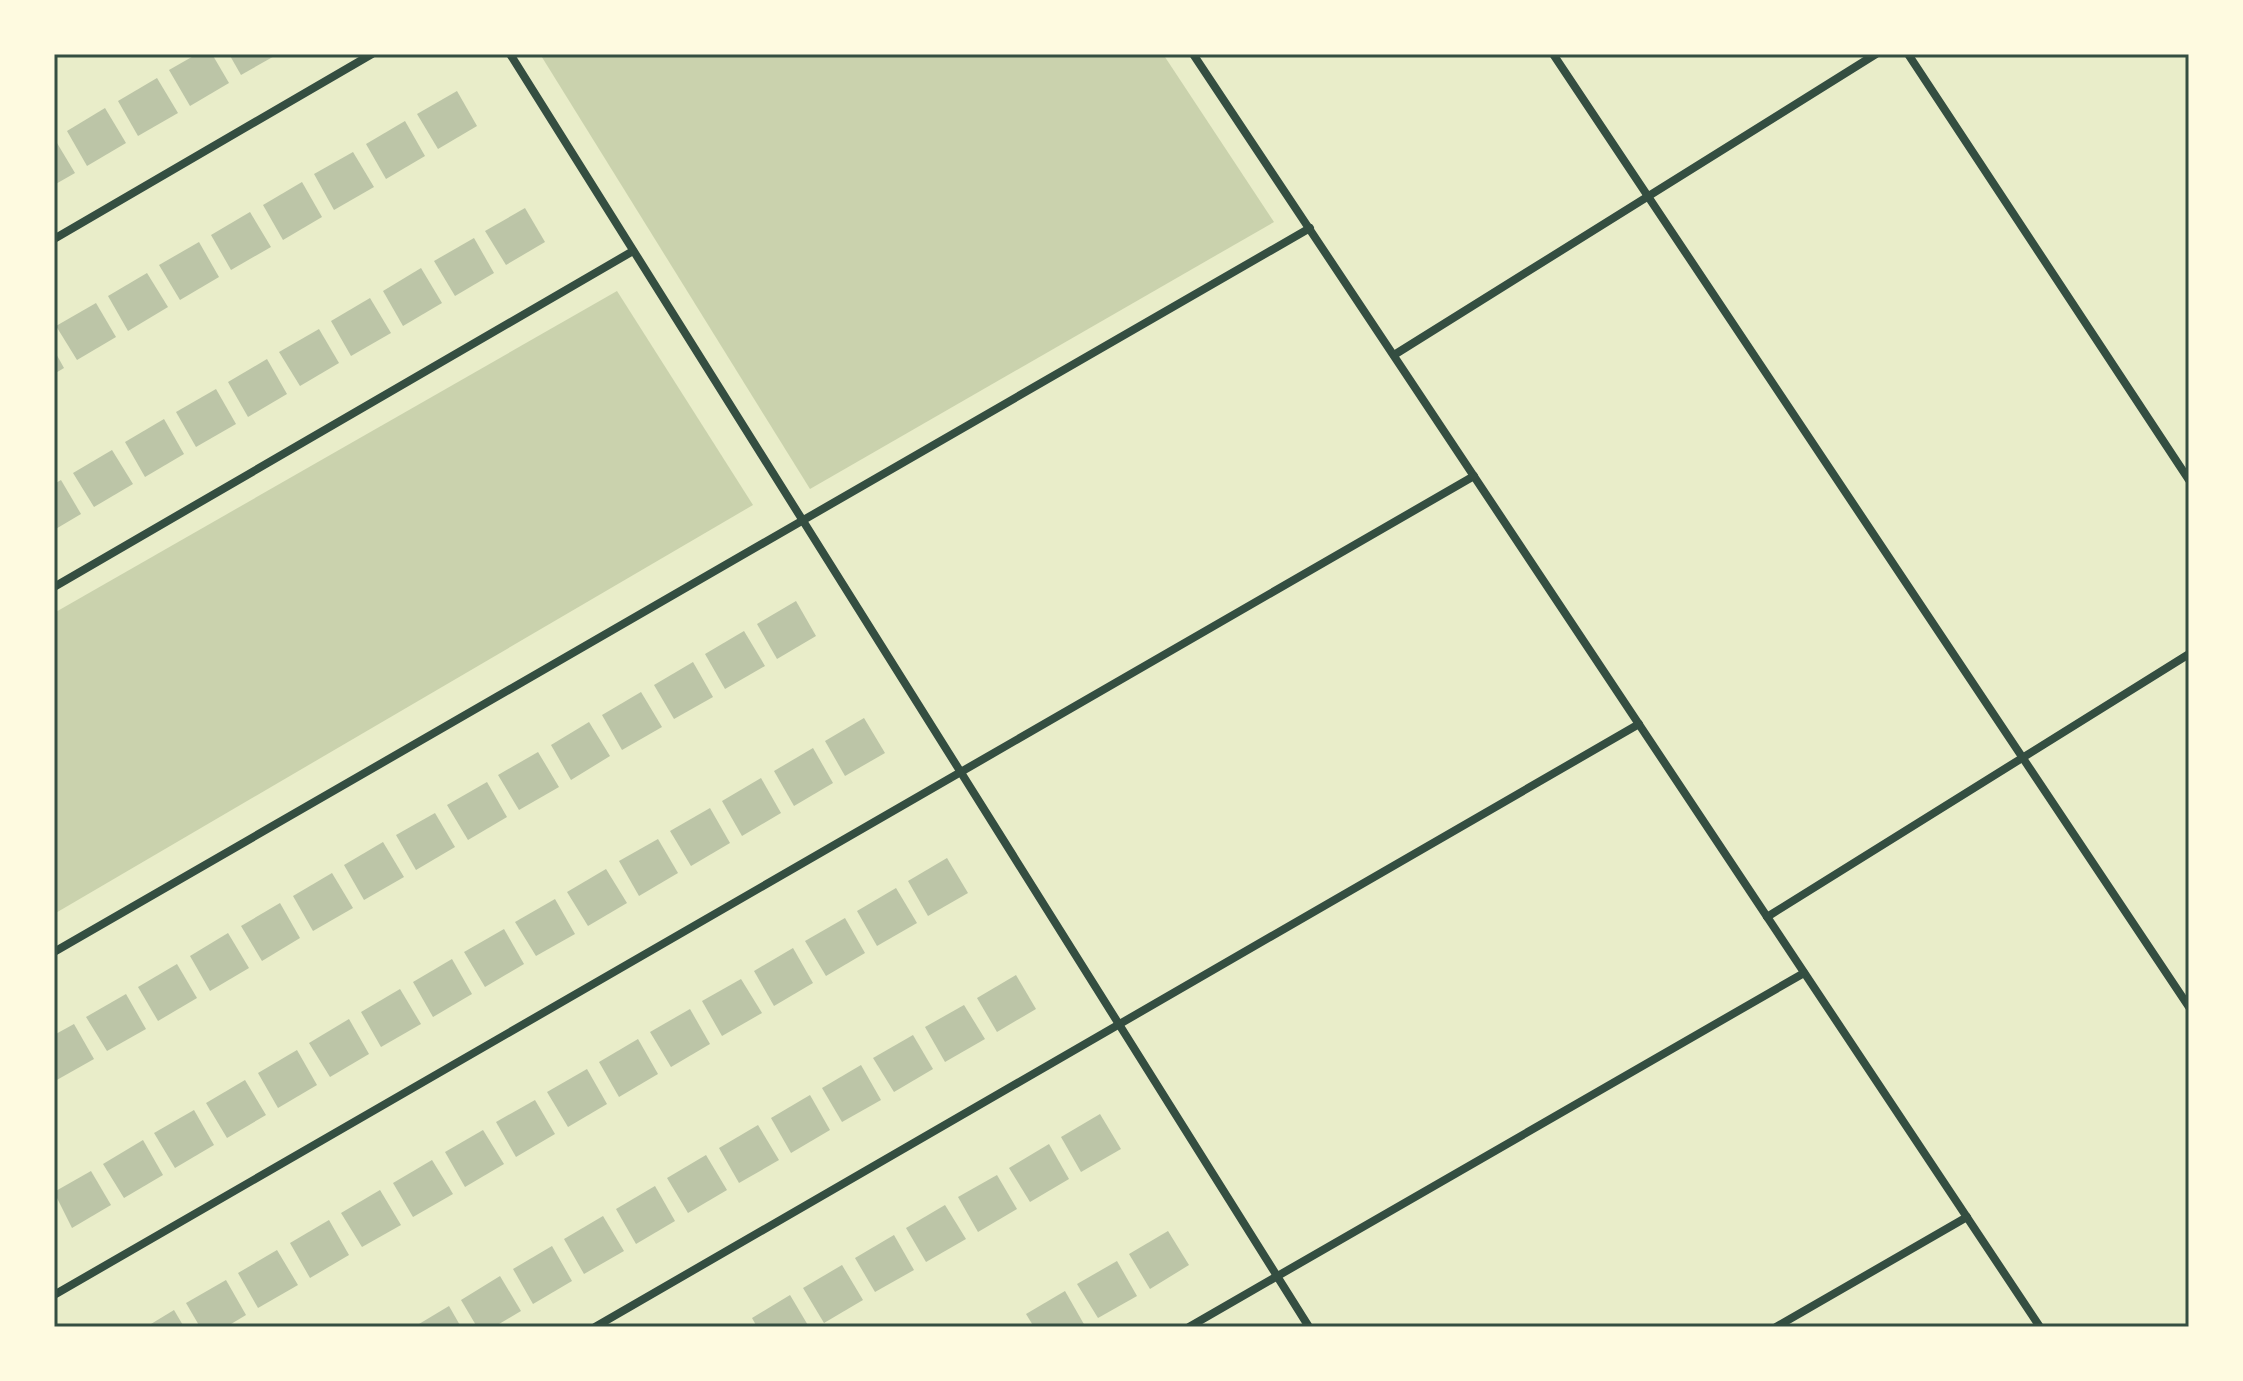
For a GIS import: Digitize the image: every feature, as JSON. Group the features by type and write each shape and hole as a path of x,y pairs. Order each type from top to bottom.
{"street":[{"path":"54,239 372,54"},
{"path":"510,54 1309,1327"},
{"path":"1193,54 2040,1327"},
{"path":"1553,54 2189,1007"},
{"path":"1394,355 1876,54"},
{"path":"1908,54 2189,480"},
{"path":"54,952 1310,228"},
{"path":"54,587 633,251"},
{"path":"54,1295 1474,476"},
{"path":"1767,917 2189,654"},
{"path":"595,1327 1639,724"},
{"path":"1189,1327 1804,973"},
{"path":"1776,1327 1967,1217"}],"green space":[{"path":"540,54 1163,54 1274,222 810,489"},
{"path":"617,291 753,505 54,914 54,613"}],"building":[{"path":"197,54 212,54 229,83 190,106 169,70"},
{"path":"229,54 278,54 241,75"},
{"path":"157,78 178,113 138,136 118,101"},
{"path":"457,91 477,126 438,149 417,114"},
{"path":"105,108 126,143 87,166 67,131"},
{"path":"405,121 425,156 386,179 366,144"},
{"path":"54,138 75,173 54,185"},
{"path":"353,152 374,187 334,210 314,174"},
{"path":"302,182 322,217 283,240 263,205"},
{"path":"525,208 545,242 506,265 485,231"},
{"path":"250,212 271,247 231,270 211,235"},
{"path":"474,238 494,273 455,296 434,261"},
{"path":"199,242 219,277 180,300 159,265"},
{"path":"421,268 442,303 403,326 383,291"},
{"path":"147,273 168,307 128,331 108,296"},
{"path":"370,298 391,333 351,356 331,321"},
{"path":"96,303 116,337 77,360 56,326"},
{"path":"319,329 339,363 300,386 279,352"},
{"path":"54,350 64,368 54,374"},
{"path":"267,359 287,394 248,417 228,382"},
{"path":"216,389 236,424 196,447 176,412"},
{"path":"164,419 184,454 145,477 125,442"},
{"path":"112,450 133,484 94,507 73,473"},
{"path":"61,480 81,514 54,530 54,484"},
{"path":"796,601 816,636 777,659 757,624"},
{"path":"744,631 765,666 725,689 705,654"},
{"path":"693,662 713,697 674,719 654,685"},
{"path":"641,692 662,727 622,750 602,715"},
{"path":"864,718 885,753 845,776 825,741"},
{"path":"589,722 610,756 571,780 551,745"},
{"path":"813,748 833,783 794,806 774,771"},
{"path":"538,752 559,787 519,810 498,775"},
{"path":"761,778 781,813 742,836 722,801"},
{"path":"487,782 507,817 468,840 447,805"},
{"path":"710,808 730,843 691,866 670,831"},
{"path":"435,813 455,847 416,870 396,835"},
{"path":"658,839 678,873 639,896 619,861"},
{"path":"383,842 404,877 364,900 344,865"},
{"path":"947,858 968,893 928,916 908,881"},
{"path":"606,869 627,903 588,926 567,892"},
{"path":"332,873 353,908 313,931 293,896"},
{"path":"896,888 917,923 877,946 857,911"},
{"path":"555,899 575,934 536,956 515,922"},
{"path":"280,903 300,938 262,961 241,926"},
{"path":"845,918 865,953 826,976 805,941"},
{"path":"504,929 524,964 485,987 464,952"},
{"path":"228,933 249,968 210,991 190,956"},
{"path":"793,948 813,983 774,1006 754,971"},
{"path":"452,959 472,994 433,1017 413,982"},
{"path":"177,964 197,998 158,1021 138,987"},
{"path":"1016,975 1036,1009 997,1032 977,998"},
{"path":"741,979 762,1013 722,1036 702,1001"},
{"path":"400,989 421,1024 381,1047 361,1012"},
{"path":"126,994 146,1029 107,1051 86,1017"},
{"path":"964,1005 985,1039 945,1062 925,1027"},
{"path":"690,1009 710,1044 671,1067 650,1032"},
{"path":"349,1019 369,1054 330,1077 309,1043"},
{"path":"74,1024 94,1059 55,1081 54,1035"},
{"path":"913,1035 933,1069 894,1092 873,1058"},
{"path":"638,1039 658,1074 619,1097 599,1062"},
{"path":"297,1050 317,1085 278,1108 258,1073"},
{"path":"861,1065 881,1100 842,1122 822,1088"},
{"path":"587,1069 607,1104 568,1127 547,1092"},
{"path":"245,1080 266,1115 227,1138 206,1103"},
{"path":"810,1095 830,1130 791,1153 771,1118"},
{"path":"535,1100 555,1134 516,1157 496,1122"},
{"path":"194,1110 214,1145 175,1168 154,1133"},
{"path":"1100,1114 1121,1149 1081,1172 1061,1137"},
{"path":"758,1125 779,1160 739,1183 719,1148"},
{"path":"483,1130 504,1164 465,1187 445,1152"},
{"path":"143,1140 163,1175 124,1198 103,1164"},
{"path":"1049,1144 1069,1179 1030,1202 1009,1168"},
{"path":"706,1155 727,1190 688,1213 667,1178"},
{"path":"432,1160 453,1194 413,1217 393,1183"},
{"path":"91,1171 111,1205 72,1228 54,1192"},
{"path":"997,1175 1017,1209 978,1232 958,1197"},
{"path":"655,1186 675,1221 636,1244 616,1209"},
{"path":"380,1190 401,1225 362,1247 341,1213"},
{"path":"945,1205 966,1239 926,1262 906,1228"},
{"path":"603,1216 624,1251 584,1274 564,1239"},
{"path":"329,1220 349,1255 310,1278 290,1243"},
{"path":"1168,1231 1189,1265 1150,1289 1129,1254"},
{"path":"894,1235 914,1270 875,1292 855,1258"},
{"path":"552,1246 572,1281 533,1304 513,1269"},
{"path":"277,1250 298,1285 258,1308 238,1273"},
{"path":"1117,1261 1137,1296 1098,1318 1077,1284"},
{"path":"842,1265 863,1300 824,1323 803,1288"},
{"path":"500,1276 521,1311 494,1327 477,1327 461,1300"},
{"path":"226,1280 246,1315 226,1327 200,1327 186,1303"},
{"path":"1065,1291 1085,1326 1034,1327 1026,1314"},
{"path":"790,1295 809,1327 757,1327 752,1318"},
{"path":"449,1306 461,1327 414,1327"},
{"path":"174,1310 184,1327 146,1327"}]}
